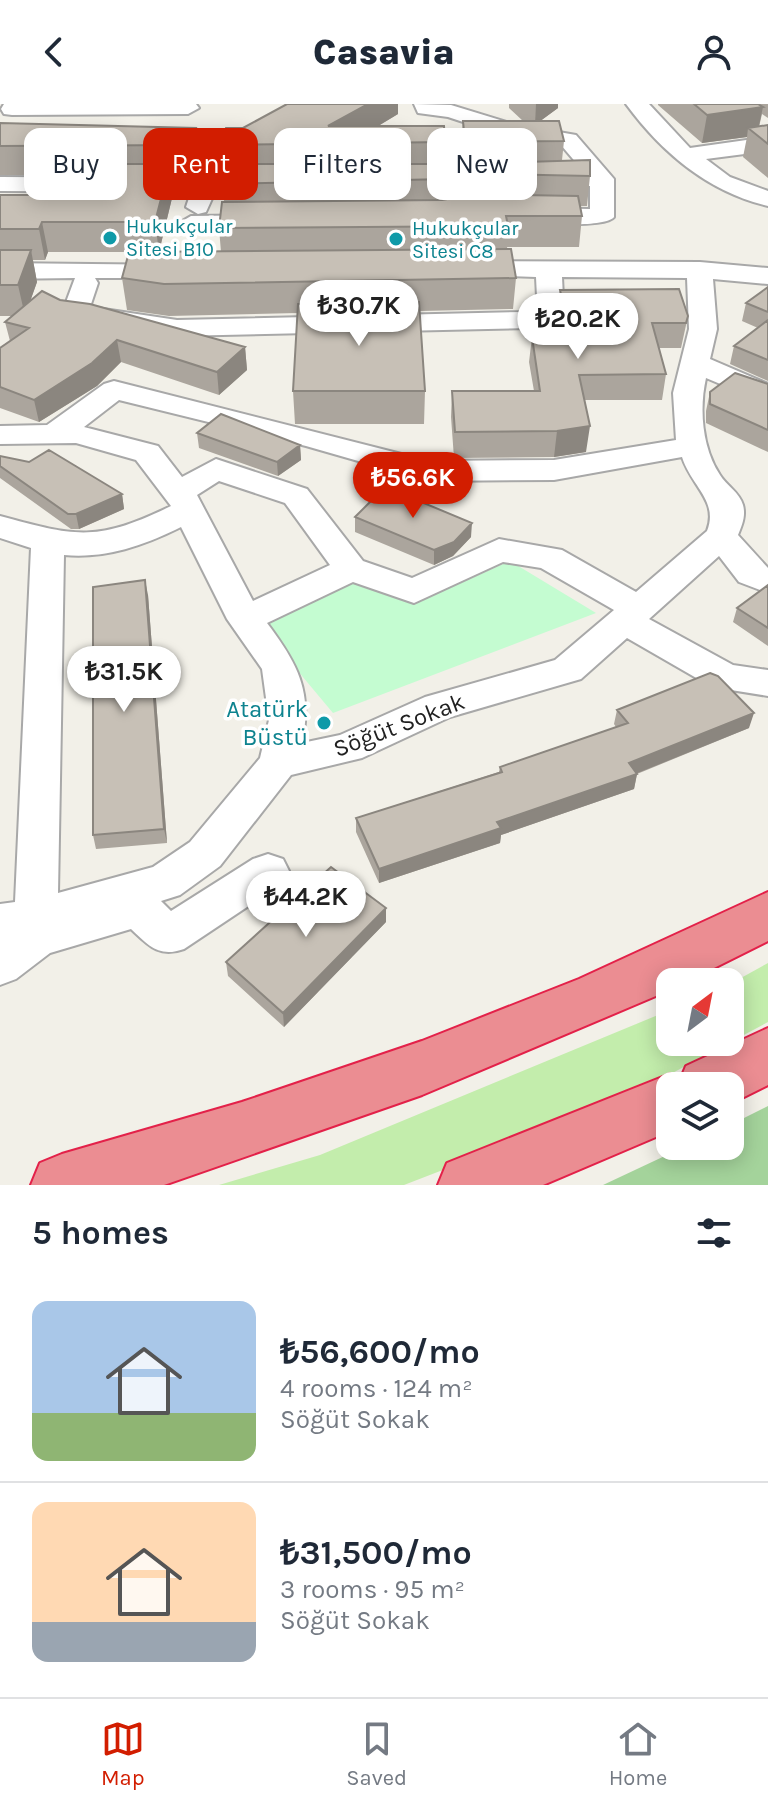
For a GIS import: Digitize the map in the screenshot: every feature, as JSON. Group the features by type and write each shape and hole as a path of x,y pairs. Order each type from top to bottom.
{"highway":[{"path":"62,1185 194,1148 370,1087 658,968 768,915"},
{"path":"735,1072 768,1055"},
{"path":"469,1185 656,1108"}],"street":[{"path":"637,104 685,155 722,182 768,199"},
{"path":"422,109 451,111 509,130 568,140 602,179 602,217 515,215"},
{"path":"8,116 16,127 188,118"},
{"path":"127,144 143,144"},
{"path":"685,155 768,144"},
{"path":"411,183 602,179"},
{"path":"0,184 143,185"},
{"path":"189,251 202,200"},
{"path":"0,271 189,251 285,222"},
{"path":"85,283 75,313 161,326 530,320 550,298 549,268"},
{"path":"437,269 700,270 768,276"},
{"path":"700,270 703,329 688,393 688,431 704,477 751,574 768,581"},
{"path":"697,364 768,395"},
{"path":"55,434 114,390 316,439 428,471 554,470 693,446"},
{"path":"0,435 77,434 147,453 183,501 245,619 280,667 288,720 278,763 205,854 165,882 18,920 48,542"},
{"path":"0,527 71,547 129,540 183,501 216,469 296,496 351,569 414,591 499,550 550,558 725,678 768,683"},
{"name":"Söğüt Sokak","path":"278,763 348,748 438,707 568,670 724,520"},
{"path":"245,619 351,569"},
{"path":"0,965 36,938 139,908 168,936 268,871"}],"green space":[{"path":"510,561 596,613 333,713 256,621 351,581 416,603"},
{"path":"768,963 768,1022 744,1035 744,976"},
{"path":"656,1016 656,1056 704,1056 674,1072 656,1072 656,1082 618,1102 404,1185 219,1185 320,1155"},
{"path":"768,1106 768,1185 603,1185 656,1160 744,1160 744,1118"}],"building":[{"path":"287,104 368,104 328,126 444,128 427,128 427,142 411,142 411,128 274,128 274,144 258,144 258,128 243,128"},
{"path":"694,104 758,104 763,107 707,115"},
{"path":"463,121 559,121 564,141 537,141 537,128 464,128"},
{"path":"0,123 196,128 143,128 143,145 127,145 127,128 24,128 24,146 0,146"},
{"path":"768,125 768,144 748,128"},
{"path":"590,160 590,176 537,175 537,162"},
{"path":"127,164 143,164 143,200 161,200 155,222 42,222 39,229 0,229 0,195 24,195 24,200 127,200"},
{"path":"258,164 274,164 274,183 258,183"},
{"path":"411,164 427,164 427,179 411,180"},
{"path":"537,195 578,196 582,216 506,216 508,226 219,228 222,202 537,200"},
{"path":"511,249 516,278 164,284 122,278 129,252"},
{"path":"0,250 31,250 18,285 0,285"},
{"path":"768,287 768,312 746,303"},
{"path":"679,289 688,316 686,323 652,323 666,374 579,375 590,426 557,431 455,432 452,391 540,391 532,337 570,337 560,290"},
{"path":"42,291 60,300 90,304 245,347 217,372 117,340 92,363 34,400 0,387 0,348 29,328 5,322"},
{"path":"419,302 425,391 293,391 298,304"},
{"path":"768,320 768,360 734,346"},
{"path":"735,373 768,384 768,430 710,404 710,392"},
{"path":"221,414 300,445 277,462 197,433"},
{"path":"49,450 122,494 76,514 68,514 0,466 0,456 29,462"},
{"path":"385,487 472,523 454,542 434,550 355,517"},
{"path":"145,580 164,829 93,835 93,587"},
{"path":"768,585 768,628 737,608"},
{"path":"710,673 718,676 754,713 629,763 637,774 497,822 501,828 379,869 356,818 502,772 500,767 628,723 617,710"},
{"path":"331,867 386,908 283,1013 226,962"}],"place":[{"name":"Hukukçular Sitesi B10","path":"110,238"},
{"name":"Hukukçular Sitesi C8","path":"396,239"},
{"name":"Atatürk Büstü","path":"324,723"}]}
